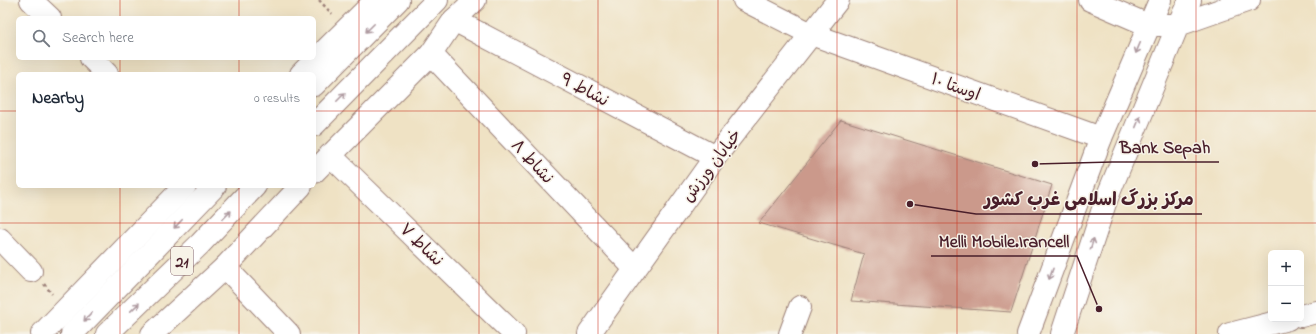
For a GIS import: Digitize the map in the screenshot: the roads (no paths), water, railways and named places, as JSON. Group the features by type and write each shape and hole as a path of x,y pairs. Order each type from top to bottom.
{"street":[{"path":"32,0 48,16"},
{"path":"316,59 376,0"},
{"path":"316,83 398,0"},
{"path":"316,123 437,0"},
{"path":"316,170 431,54 454,20 475,0"},
{"name":"اوستا ۱۰","path":"744,0 811,34 1101,138"},
{"name":"خیابان ورزش","path":"589,334 715,157 838,0"},
{"path":"1090,0 1148,25 1178,25 1249,0"},
{"path":"1028,334 1101,138 1148,25 1160,0"},
{"path":"1062,334 1106,200 1178,25 1190,0"},
{"name":"نشاط ۹","path":"454,20 715,157"},
{"name":"نشاط ۸","path":"431,54 635,269"},
{"path":"93,60 105,72"},
{"path":"303,72 315,60"},
{"name":"نشاط ۷","path":"330,155 514,334"},
{"path":"42,334 183,188"},
{"name":"21","path":"72,334 213,188"},
{"name":"21","path":"107,334 200,244 253,188"},
{"path":"152,334 225,267 299,188"},
{"path":"0,239 31,271"},
{"path":"225,267 289,334"},
{"path":"790,334 800,307"},
{"path":"1304,315 1316,312"},
{"path":"1230,334 1276,322"}],"place":[{"name":"Bank Sepah","path":"1035,164"},
{"name":"مرکز بزرگ اسلامی غرب کشور","path":"910,204"},
{"name":"Melli Mobile.Irancell","path":"1099,309"}]}
